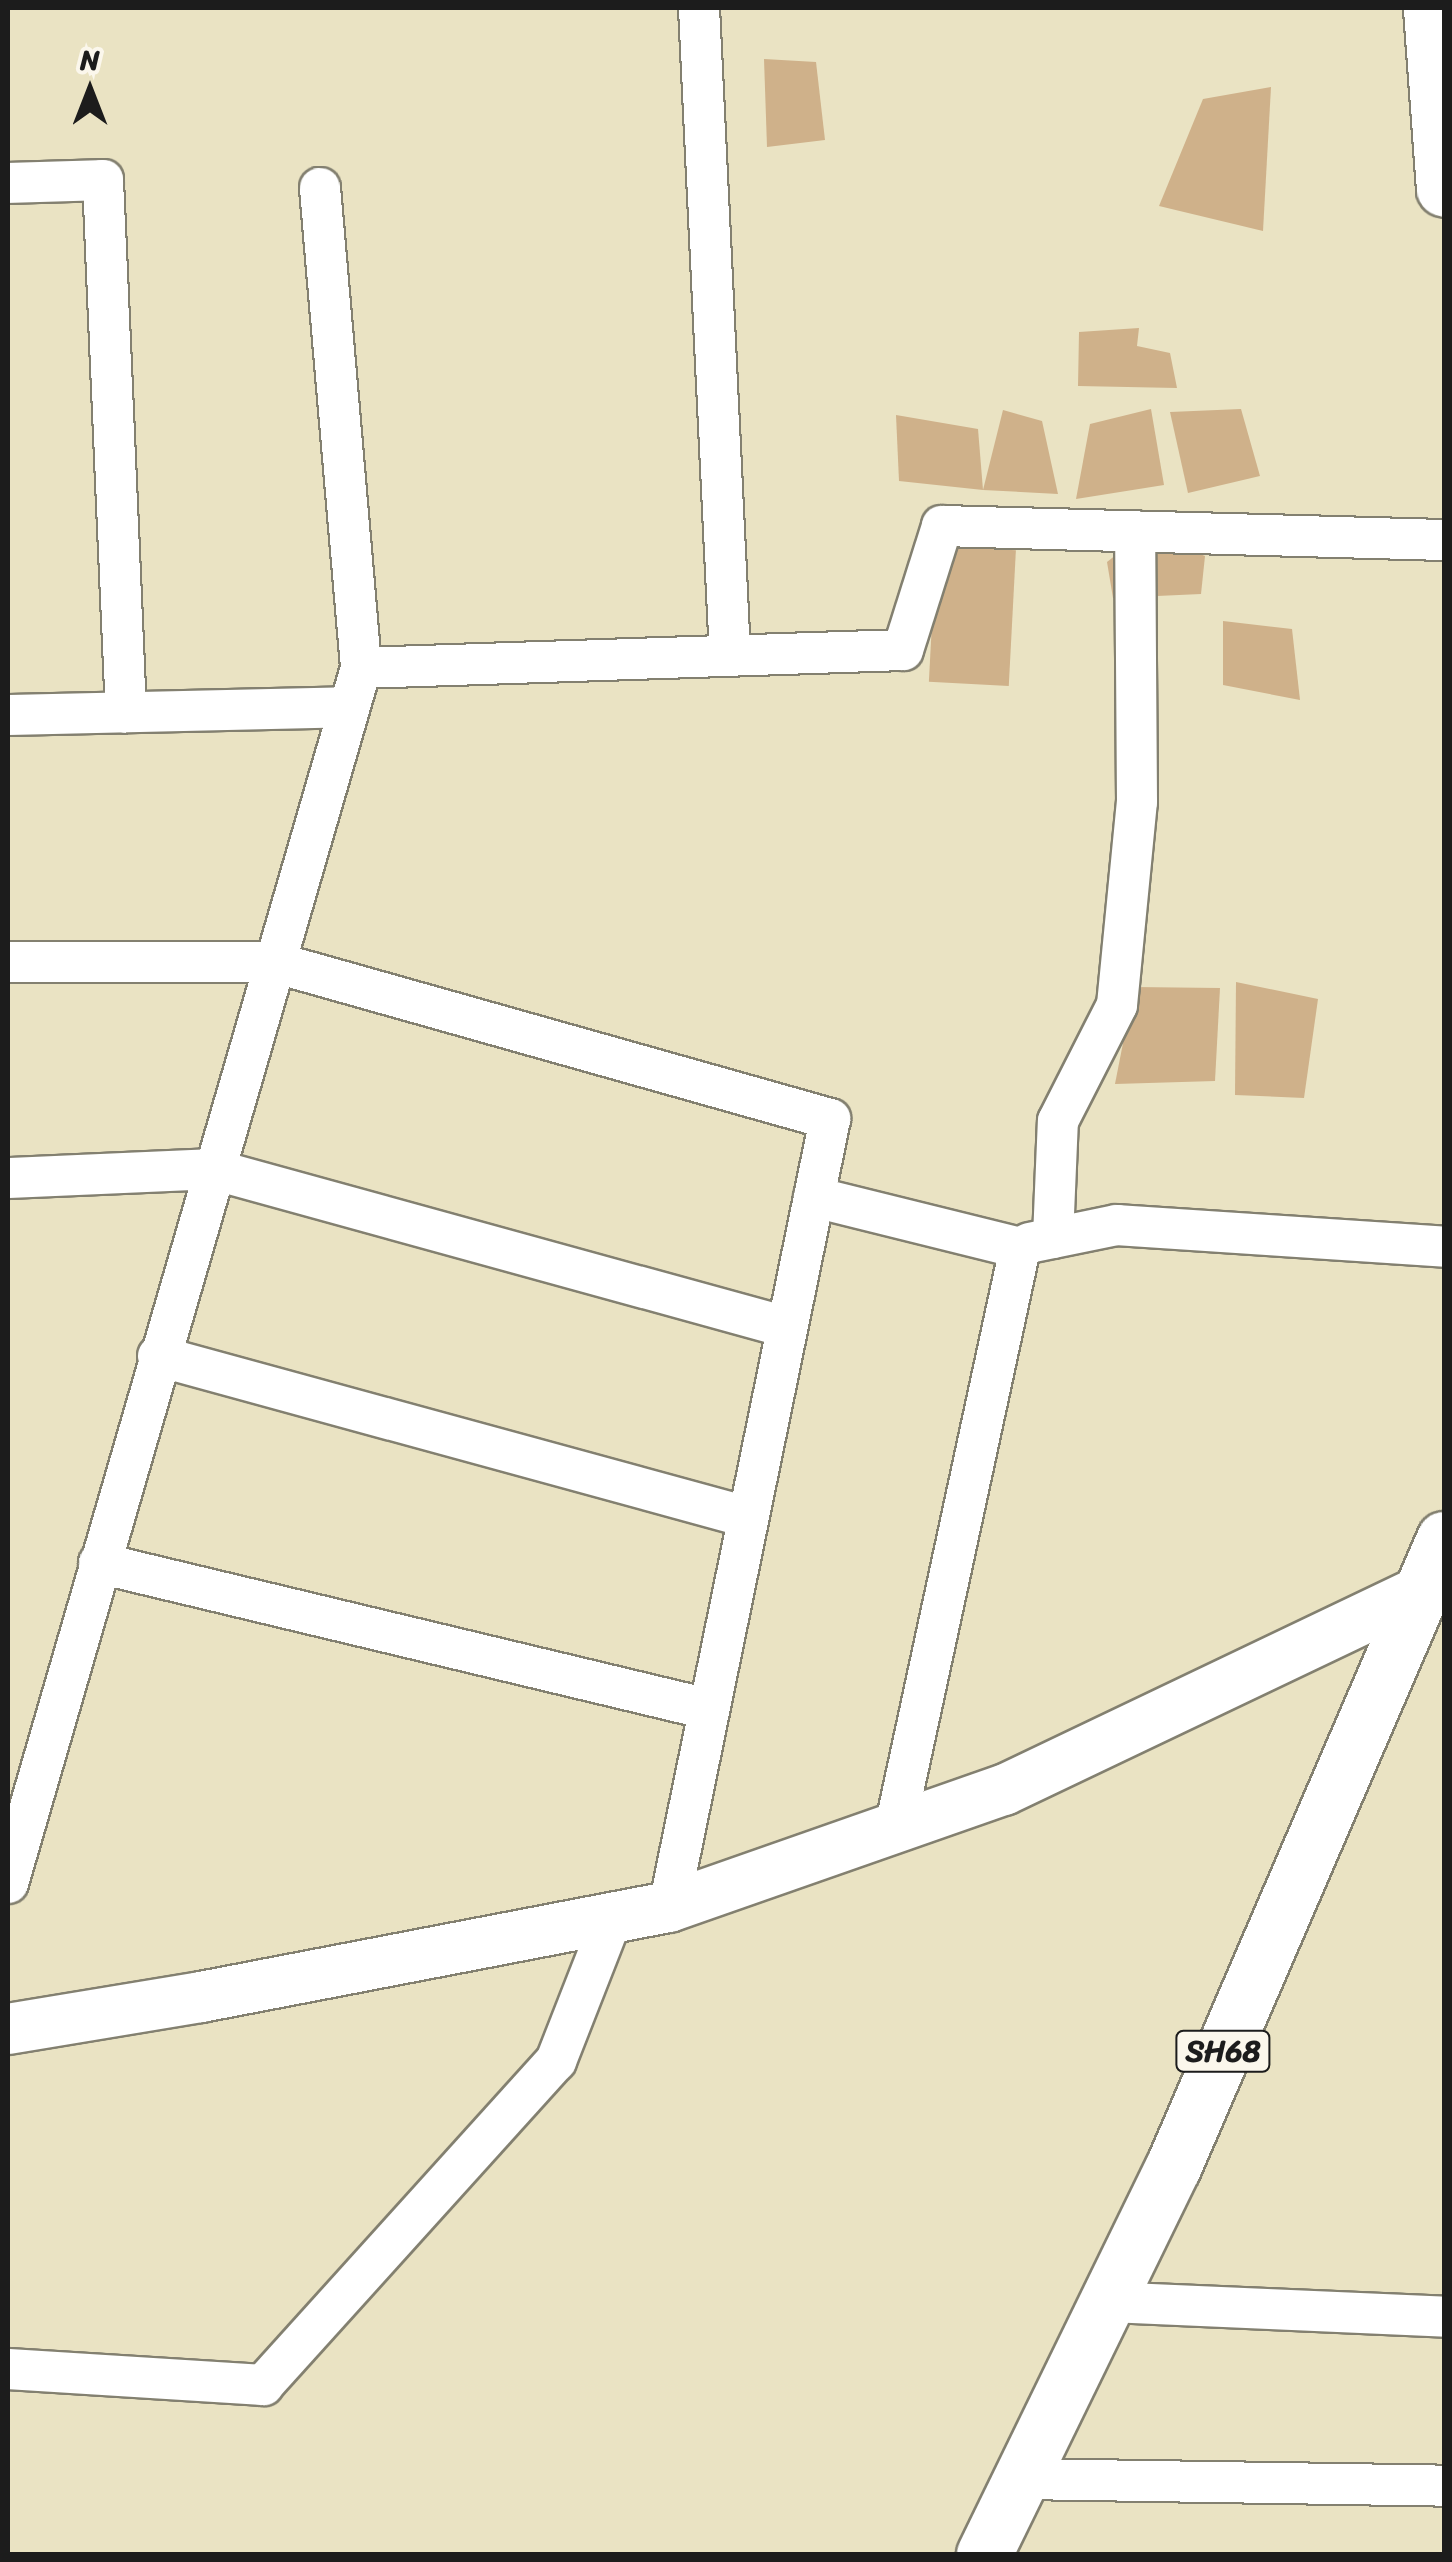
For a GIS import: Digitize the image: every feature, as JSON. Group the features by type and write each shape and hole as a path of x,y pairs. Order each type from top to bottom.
{"main road":[{"path":"1432,8 1444,189"},
{"name":"SH68","path":"984,2554 1172,2167 1433,1588 1444,1539"}],"street":[{"path":"698,8 730,656"},
{"path":"8,183 103,180 126,713"},
{"path":"8,1884 212,1169 361,668 320,188"},
{"path":"361,668 903,650 942,526 1444,540"},
{"path":"1034,1242 1058,1121 1117,1005 1137,802 1135,532"},
{"path":"8,716 350,707"},
{"path":"8,962 274,962 830,1119 668,1907"},
{"path":"8,1178 212,1169 786,1327"},
{"path":"814,1197 1034,1242"},
{"path":"895,1828 1020,1248 1117,1225 1444,1247"},
{"path":"158,1356 747,1517"},
{"path":"99,1563 708,1709"},
{"path":"8,2029 201,1997 668,1907 1004,1790 1433,1588"},
{"path":"8,2369 263,2385 556,2060 612,1918"},
{"path":"1107,2302 1444,2317"},
{"path":"1021,2478 1444,2486"}],"building":[{"path":"764,59 816,62 825,140 767,147"},
{"path":"1271,87 1263,231 1159,206 1203,99"},
{"path":"1139,328 1137,346 1170,353 1177,388 1078,386 1079,332"},
{"path":"1151,409 1164,485 1076,499 1090,424"},
{"path":"1241,409 1260,476 1188,493 1170,412"},
{"path":"1003,410 1042,421 1058,494 983,490"},
{"path":"896,415 978,429 983,490 899,481"},
{"path":"1145,532 1205,556 1201,594 1113,598 1107,562"},
{"path":"936,546 1016,550 1009,686 929,682"},
{"path":"1223,621 1292,629 1300,700 1223,685"},
{"path":"1236,982 1318,999 1304,1098 1235,1095"},
{"path":"1134,987 1220,988 1215,1081 1115,1084"}]}
